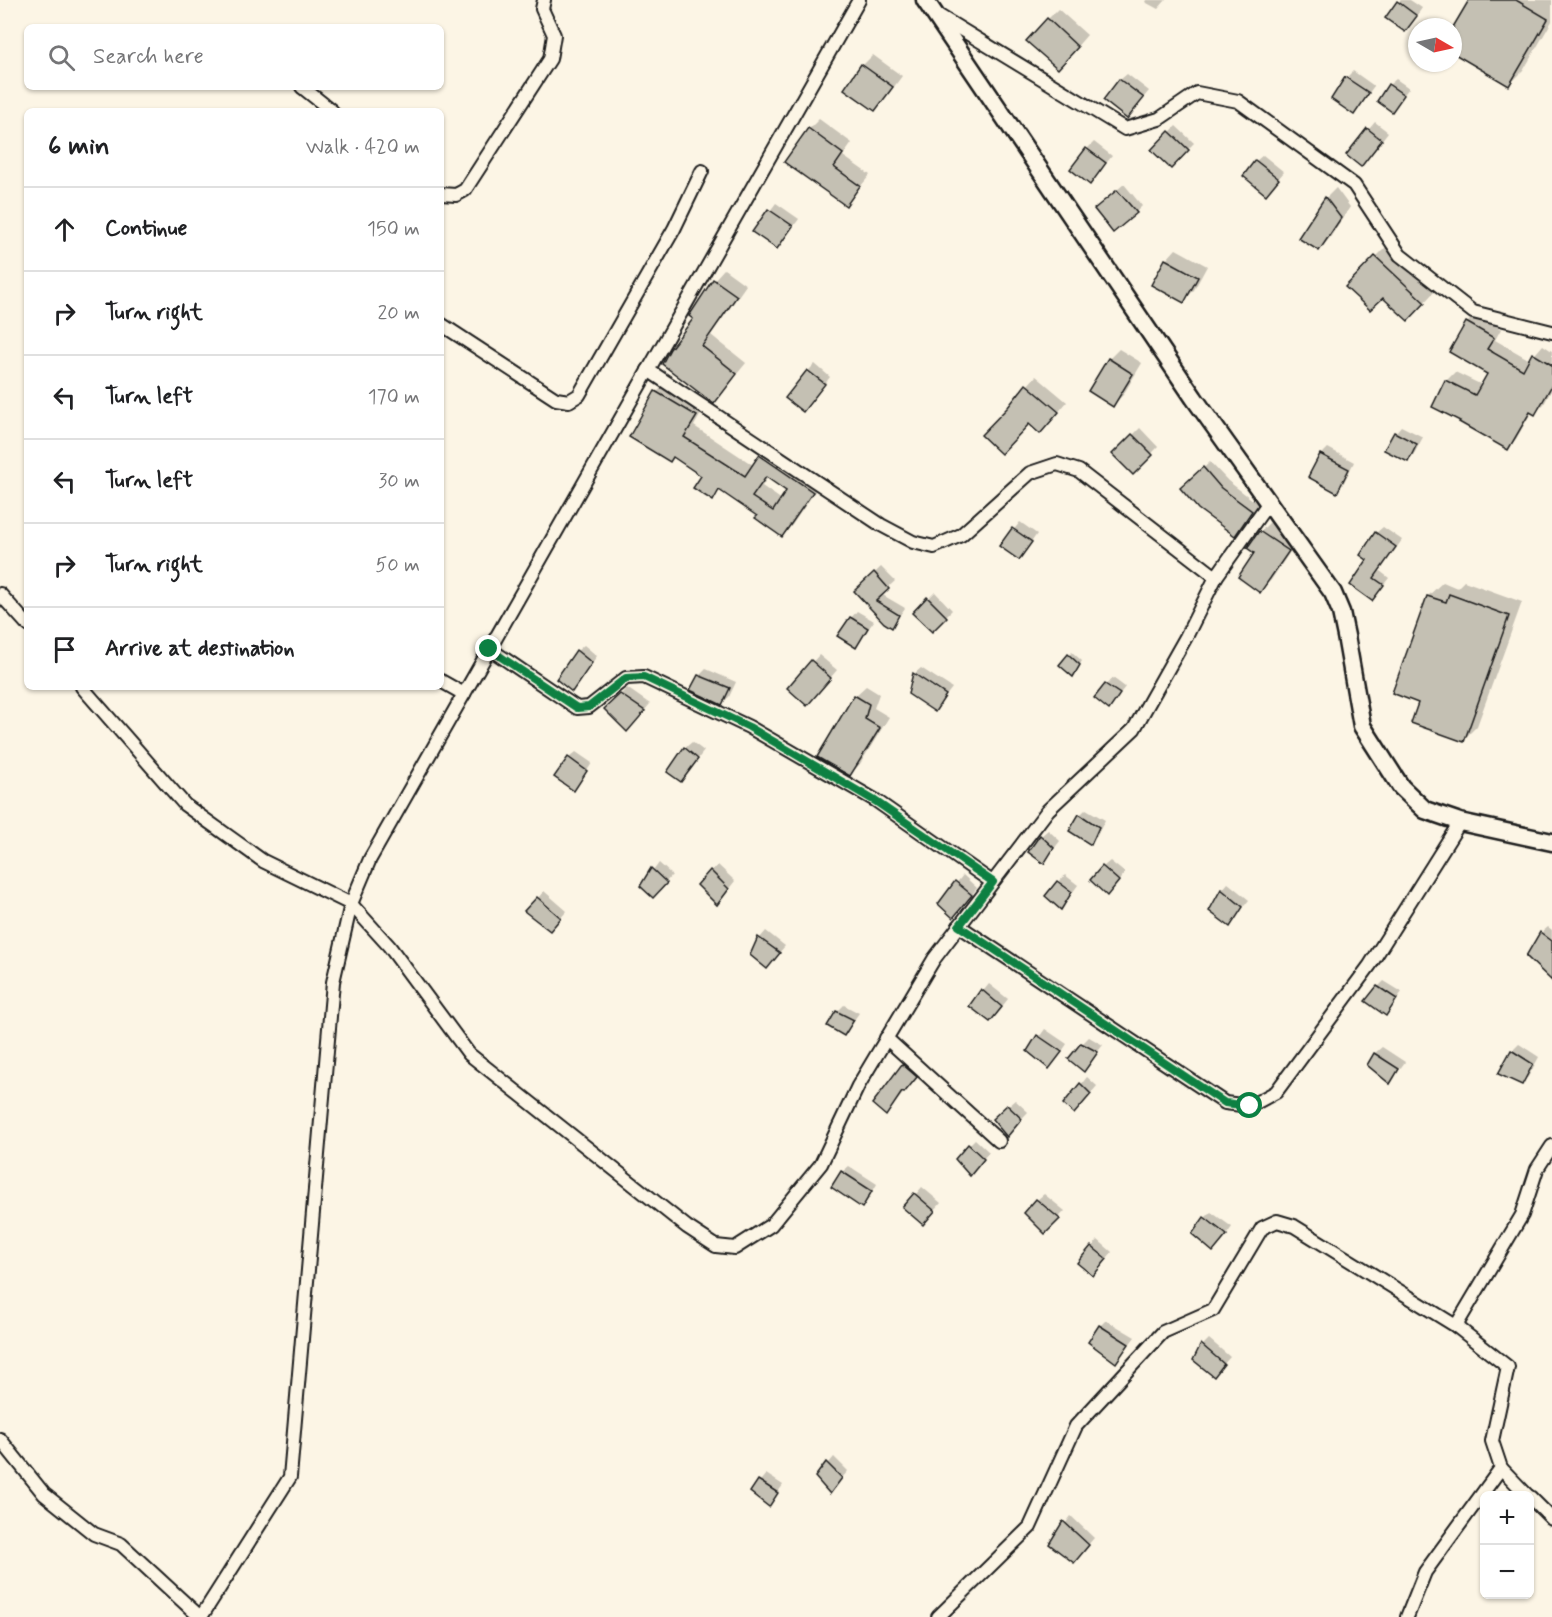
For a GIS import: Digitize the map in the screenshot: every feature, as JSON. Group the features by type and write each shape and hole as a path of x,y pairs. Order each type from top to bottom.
{"street":[{"path":"444,194 456,195 465,190 550,60 554,35 542,9 544,0"},
{"path":"0,1439 44,1494 94,1534 121,1544 201,1617 290,1477 333,982 351,904 369,859 859,0"},
{"path":"929,6 1125,129 1158,120 1197,93 1238,101 1354,185 1400,255 1473,312 1552,332"},
{"path":"929,6 1194,398 1334,593 1341,612 1362,726 1401,787 1425,810 1460,822 1552,842"},
{"path":"306,90 328,108"},
{"path":"444,326 556,399 569,401 579,395 674,229 702,171"},
{"path":"648,370 882,525 913,542 934,547 961,536 1030,473 1058,464 1079,471 1216,577"},
{"path":"85,690 185,805 263,861 351,904 389,946 469,1054 687,1227 716,1245 735,1248 771,1225 821,1164 858,1086 934,959 1048,810 1134,729 1186,637 1216,577 1269,502"},
{"path":"0,594 24,621"},
{"path":"489,649 577,708 589,707 626,678 644,677 749,727 875,801 993,882"},
{"path":"444,683 464,694"},
{"path":"959,926 1225,1103 1250,1106 1275,1092 1363,975 1460,822"},
{"path":"886,1038 999,1141"},
{"path":"1456,1326 1522,1215 1537,1169 1552,1146"},
{"path":"939,1617 1030,1527 1076,1426 1163,1332 1213,1310 1262,1228 1277,1221 1294,1226 1456,1326 1508,1367 1492,1441 1501,1468 1524,1491"},
{"path":"1407,1617 1425,1572 1501,1468"},
{"path":"1534,1501 1552,1520"}],"building":[{"path":"1469,0 1516,0 1548,19 1509,86 1462,58 1462,18 1458,18"},
{"path":"1397,1 1417,16 1408,18 1408,28 1405,32 1385,18"},
{"path":"1047,18 1078,47 1058,69 1026,41"},
{"path":"861,64 893,87 875,111 844,89"},
{"path":"1345,77 1369,93 1354,115 1331,99"},
{"path":"1119,79 1144,98 1127,119 1103,100"},
{"path":"1388,84 1404,95 1392,112 1377,101"},
{"path":"808,128 843,154 834,167 860,186 846,206 784,162"},
{"path":"1367,128 1382,140 1361,167 1346,155"},
{"path":"1169,131 1189,150 1171,169 1151,150"},
{"path":"1086,148 1106,163 1090,185 1070,169"},
{"path":"1255,160 1279,179 1266,195 1243,176"},
{"path":"1117,190 1137,213 1113,233 1094,209"},
{"path":"1325,197 1341,218 1319,251 1298,238"},
{"path":"768,209 793,226 777,249 752,232"},
{"path":"1375,256 1425,303 1408,321 1383,298 1370,310 1345,287"},
{"path":"1165,259 1198,277 1184,303 1151,285"},
{"path":"713,279 737,296 702,346 737,374 714,404 662,364 670,349 693,319 689,316"},
{"path":"1466,322 1494,338 1487,349 1523,370 1532,353 1552,365 1552,385 1535,415 1530,412 1508,450 1432,407 1445,380 1475,395 1487,374 1449,352"},
{"path":"1108,358 1133,374 1113,407 1088,391"},
{"path":"807,370 825,384 803,412 785,398"},
{"path":"1026,384 1059,412 1040,434 1029,424 1001,454 981,435"},
{"path":"655,391 697,416 684,437 745,476 759,455 813,492 782,537 755,518 757,516 719,490 713,501 693,488 701,476 673,457 670,462 629,437","holes":["766,477 786,491 773,511 752,497"]},
{"path":"1394,432 1417,444 1408,462 1384,450"},
{"path":"1132,434 1153,455 1133,475 1112,454"},
{"path":"1320,454 1349,469 1337,493 1308,477"},
{"path":"1203,467 1221,488 1252,511 1235,536 1198,509 1180,488"},
{"path":"1012,528 1032,542 1019,560 999,546"},
{"path":"1259,531 1289,551 1260,593 1238,577 1254,553 1247,548"},
{"path":"1375,532 1396,547 1374,578 1384,585 1372,601 1350,585 1367,560 1360,555"},
{"path":"874,572 889,589 876,601 899,615 892,628 884,623 854,591"},
{"path":"1449,594 1509,616 1464,742 1411,723 1418,703 1392,693 1427,596 1446,602"},
{"path":"927,597 947,617 932,632 912,613"},
{"path":"850,617 868,628 856,648 837,636"},
{"path":"576,650 592,663 572,692 556,679"},
{"path":"1068,654 1080,665 1073,677 1059,665"},
{"path":"811,660 831,678 807,706 787,688"},
{"path":"913,673 946,695 935,712 908,694"},
{"path":"698,675 730,688 722,705 690,690"},
{"path":"1105,684 1120,694 1109,710 1094,698"},
{"path":"620,694 645,711 627,732 604,709"},
{"path":"854,695 869,704 865,719 880,728 850,776 817,757"},
{"path":"684,747 698,759 681,782 667,772"},
{"path":"568,757 587,771 574,791 554,777"},
{"path":"1079,814 1099,827 1091,845 1069,831"},
{"path":"1040,835 1054,848 1044,864 1028,852"},
{"path":"1102,866 1119,881 1107,896 1090,880"},
{"path":"651,868 667,883 653,898 640,886"},
{"path":"710,870 729,889 717,905 697,885"},
{"path":"955,881 972,895 953,918 938,904"},
{"path":"1057,881 1072,892 1061,910 1045,896"},
{"path":"1221,889 1243,907 1230,927 1209,911"},
{"path":"537,897 561,918 550,931 524,911"},
{"path":"1540,932 1552,941 1552,981 1526,956"},
{"path":"758,937 780,953 767,969 750,955"},
{"path":"1377,986 1397,999 1386,1016 1365,1001"},
{"path":"981,989 1002,1007 990,1022 969,1006"},
{"path":"836,1011 854,1020 844,1036 827,1026"},
{"path":"1037,1035 1062,1052 1049,1069 1027,1051"},
{"path":"1081,1043 1098,1052 1084,1072 1068,1059"},
{"path":"1511,1050 1533,1064 1522,1085 1498,1074"},
{"path":"1374,1053 1399,1069 1390,1084 1367,1065"},
{"path":"902,1064 917,1077 904,1093 902,1092 886,1116 872,1104"},
{"path":"1080,1083 1091,1094 1074,1114 1063,1104"},
{"path":"1007,1105 1022,1119 1007,1137 992,1119"},
{"path":"968,1144 984,1159 970,1176 955,1159"},
{"path":"841,1171 872,1191 862,1208 831,1187"},
{"path":"914,1193 935,1211 923,1225 902,1207"},
{"path":"1036,1199 1060,1219 1045,1234 1024,1213"},
{"path":"1204,1217 1227,1235 1213,1252 1192,1234"},
{"path":"1091,1246 1107,1259 1093,1276 1077,1263"},
{"path":"1099,1325 1129,1344 1116,1363 1088,1342"},
{"path":"1201,1344 1224,1364 1214,1377 1193,1360"},
{"path":"826,1462 842,1478 830,1494 815,1477"},
{"path":"758,1480 778,1493 769,1507 750,1492"},
{"path":"1063,1521 1089,1545 1074,1563 1049,1544"}],"route":[{"path":"489,649 577,708 589,707 626,678 644,677 749,727 875,801 993,882 959,926 1225,1103 1250,1106"}]}
